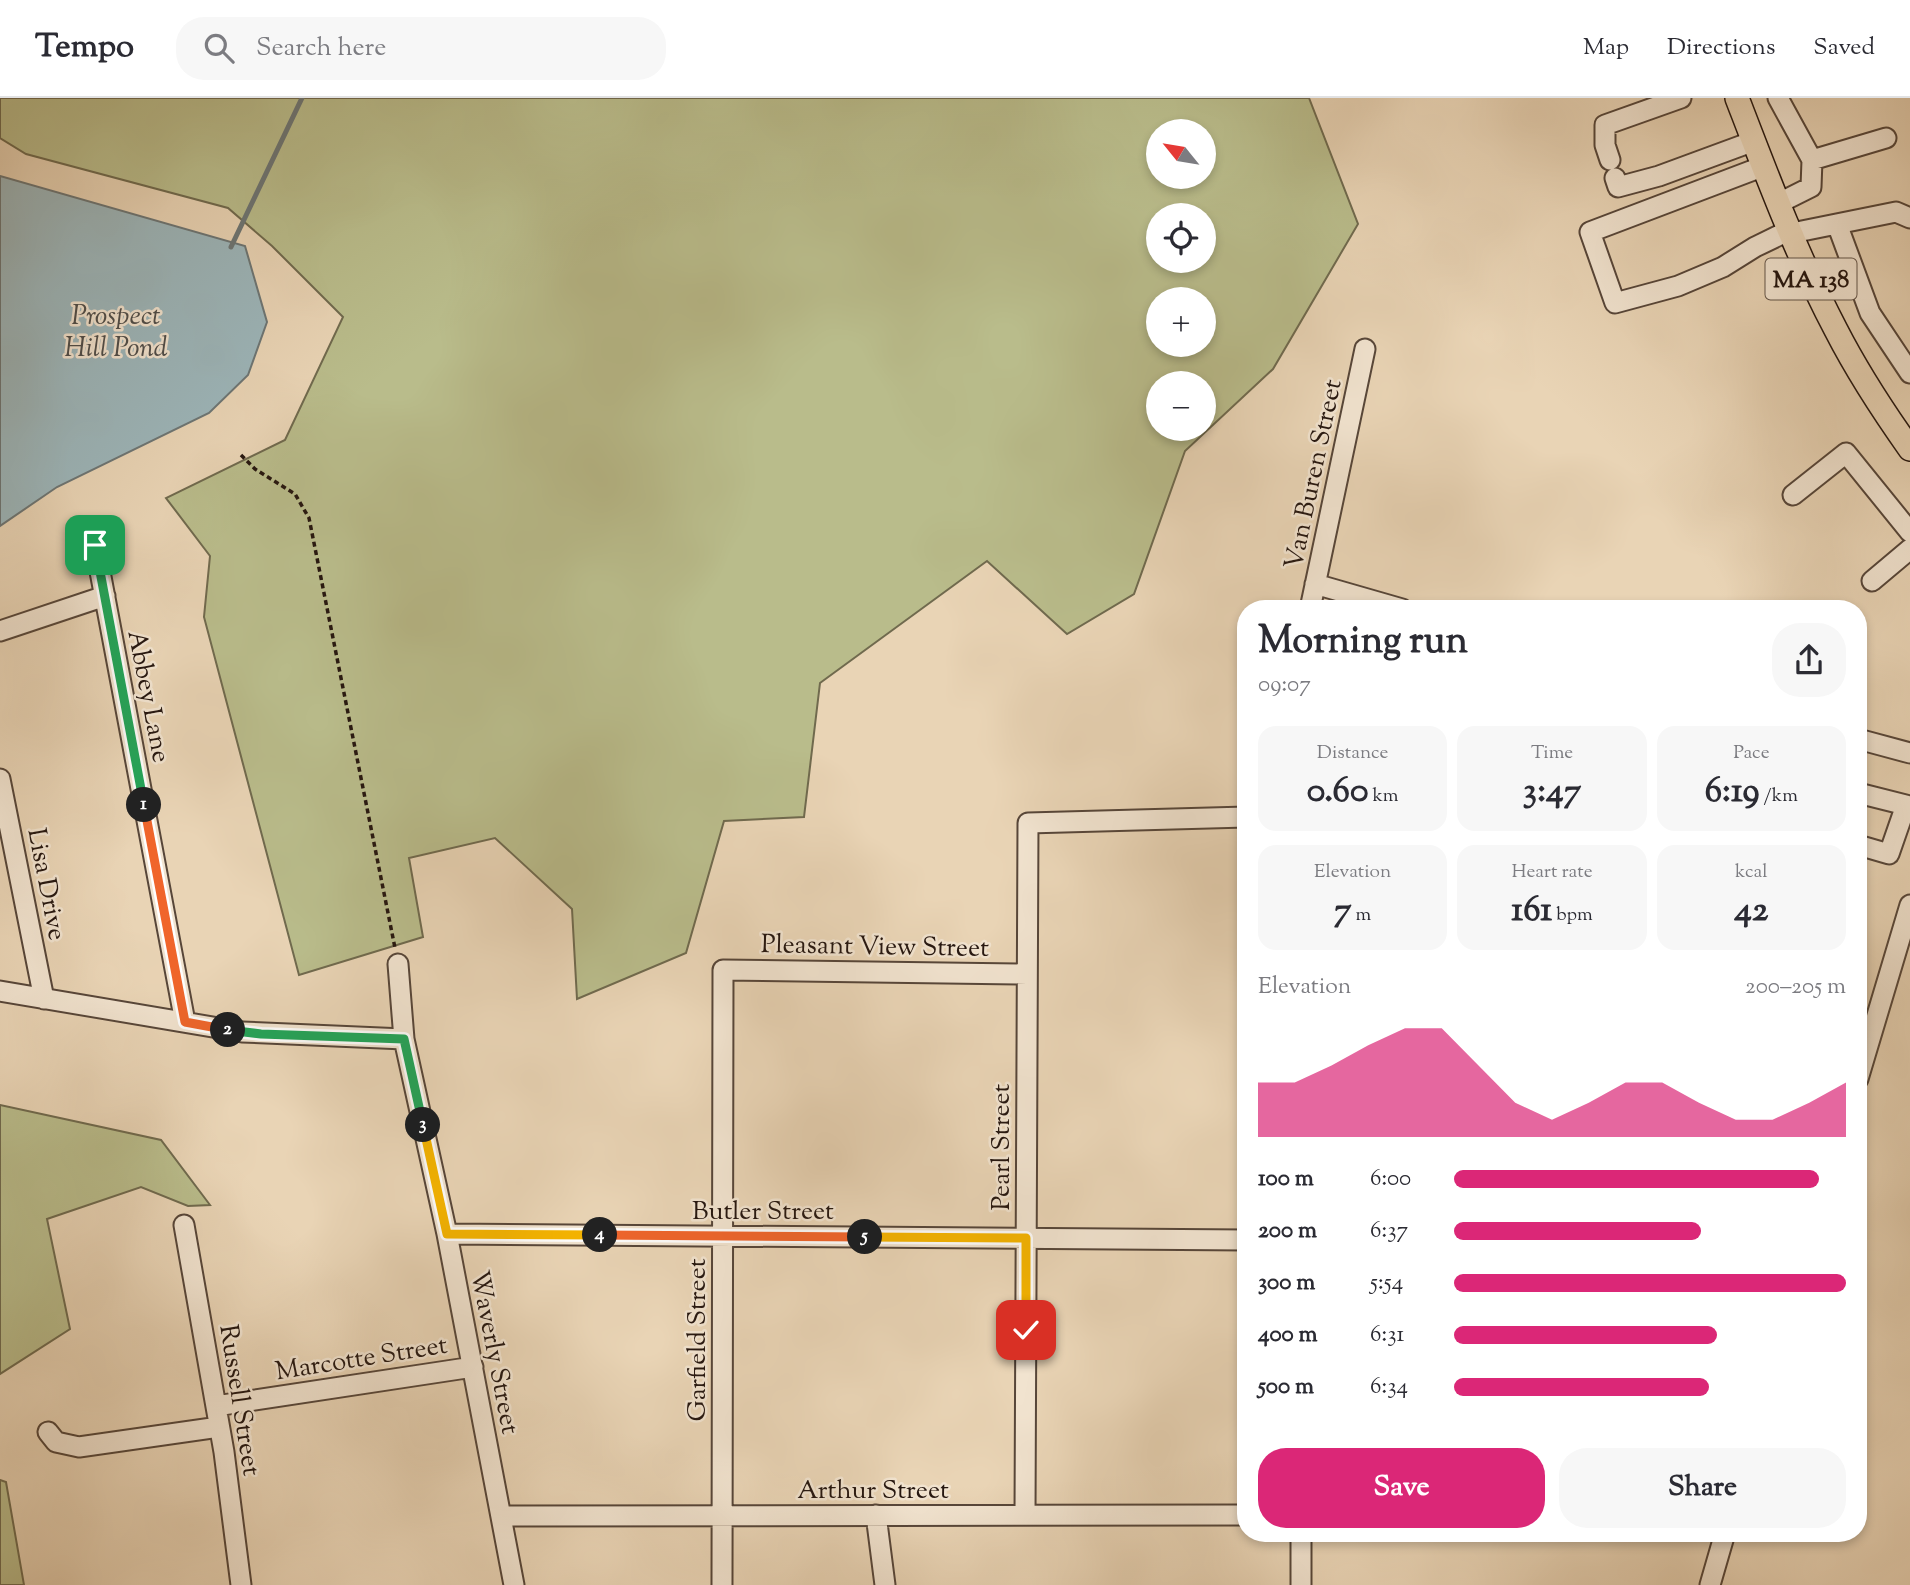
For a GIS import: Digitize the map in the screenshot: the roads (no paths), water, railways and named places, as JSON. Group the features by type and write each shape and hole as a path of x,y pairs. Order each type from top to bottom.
{"main road":[{"name":"MA 138","path":"1742,99 1764,166 1835,330 1851,359 1907,438"}],"street":[{"path":"1681,98 1605,125 1605,145 1618,187 1658,176 1754,141"},
{"path":"1778,98 1812,160 1811,187 1779,203"},
{"path":"1812,160 1886,138"},
{"path":"1764,166 1590,232 1615,303 1678,286 1723,267 1755,247 1791,232 1896,212 1910,218"},
{"path":"1837,224 1870,313 1910,373"},
{"name":"Van Buren Street","path":"1312,600 1365,349"},
{"path":"1793,495 1846,453 1910,532"},
{"name":"Abbey Lane","path":"95,545 185,1022"},
{"path":"1872,581 1910,549"},
{"path":"1315,584 1371,600"},
{"path":"0,631 105,596"},
{"path":"1867,741 1910,753"},
{"name":"Lisa Drive","path":"0,779 44,999"},
{"path":"1867,795 1908,805 1889,854 1867,848"},
{"name":"Pearl Street","path":"1025,1514 1028,823 1237,817"},
{"path":"1867,1049 1910,905"},
{"name":"Waverly Street","path":"398,964 404,1039 447,1234 514,1585"},
{"name":"Pleasant View Street","path":"723,970 1027,974"},
{"name":"Garfield Street","path":"722,1585 723,970"},
{"path":"0,991 223,1030 261,1034 404,1039"},
{"name":"Russell Street","path":"184,1225 216,1406 242,1585"},
{"name":"Butler Street","path":"447,1234 1237,1240"},
{"name":"Marcotte Street","path":"216,1406 472,1367"},
{"path":"48,1432 56,1441 79,1447 219,1427"},
{"path":"876,1515 885,1585"},
{"name":"Arthur Street","path":"501,1516 1237,1515"},
{"path":"1301,1542 1301,1585"},
{"path":"1710,1585 1722,1542"}],"water":[{"name":"Prospect Hill Pond","path":"0,176 245,246 267,322 248,375 209,413 57,487 0,526"}],"waterway":[{"path":"231,247 302,98"}]}
